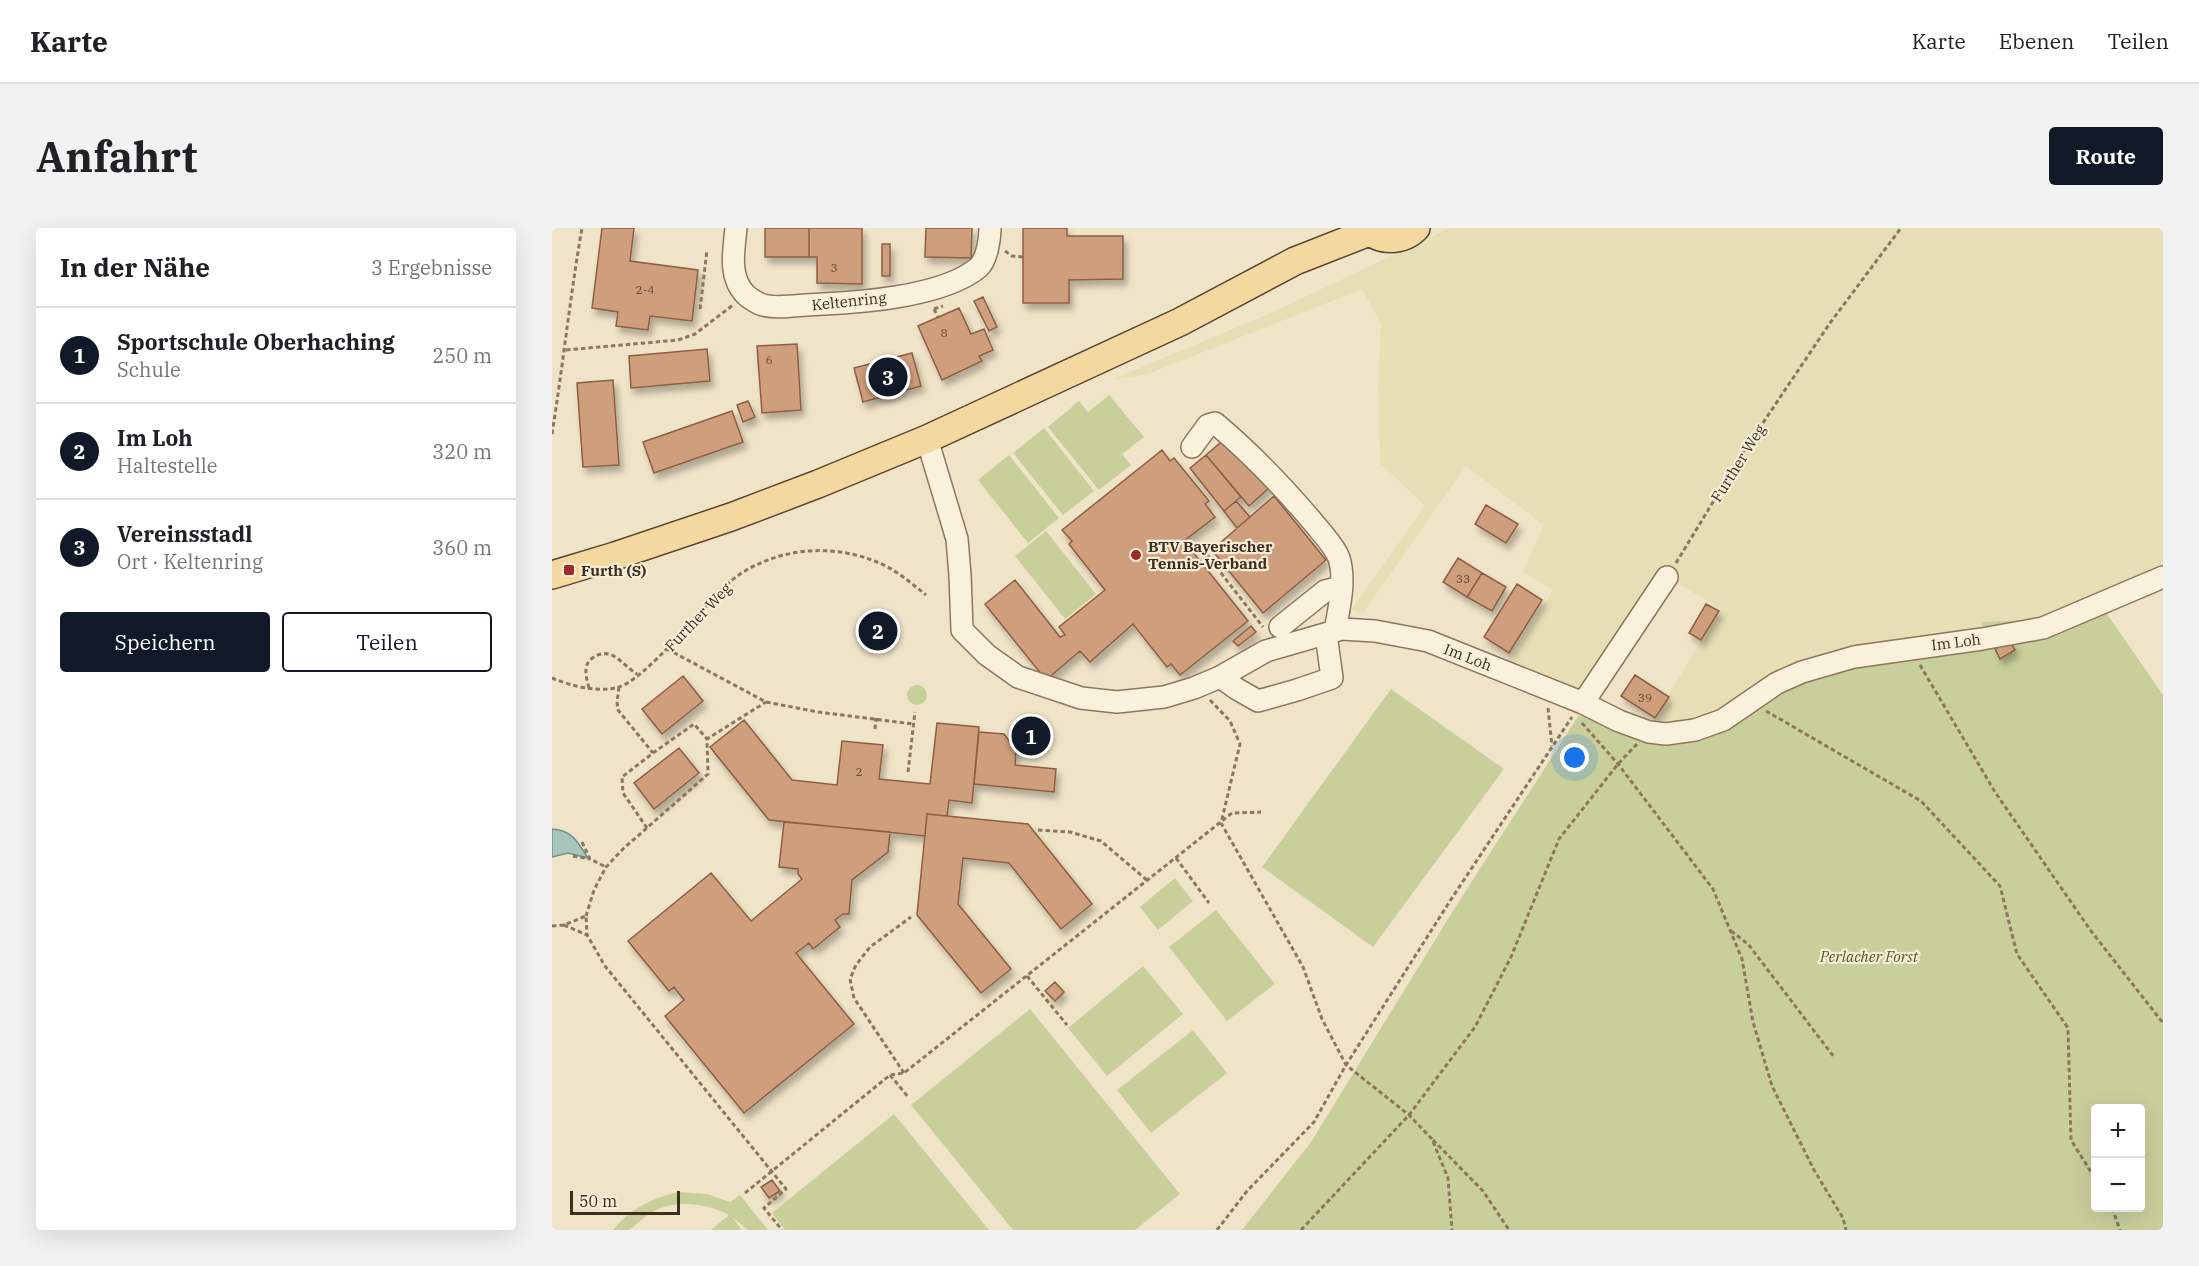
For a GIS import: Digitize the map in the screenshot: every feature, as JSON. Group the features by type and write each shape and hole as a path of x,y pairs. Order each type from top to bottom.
{"main road":[{"path":"1295,261 1337,228"},
{"path":"552,575 731,517 927,439 1180,322 1295,261 1367,230 1377,237 1396,239 1416,228"}],"street":[{"path":"736,228 733,254 735,279 745,294"},
{"name":"Keltenring","path":"745,294 762,304 796,306 865,301 926,291 961,278 981,265 990,239 990,228"},
{"path":"1192,447 1208,425 1215,423 1229,434 1305,513 1330,543 1338,557 1342,577 1331,632 1332,678 1258,701 1220,677"},
{"name":"Im Loh","path":"927,439 957,539 962,630 987,655 1018,676 1050,688 1101,702 1164,697 1194,688 1220,677 1266,651 1342,629 1375,631 1428,641 1537,685 1578,709 1649,732 1666,734 1695,730 1723,720 1777,683 1802,672 1854,657 2043,628 2163,576"},
{"path":"1578,709 1667,577"},
{"path":"1280,627 1325,591 1341,587"}],"path":[{"path":"552,434 582,228"},
{"name":"Further Weg","path":"1667,577 1750,441 1830,323 1901,228"},
{"path":"699,309 708,250"},
{"path":"566,350 678,340 695,334 725,313 745,294"},
{"name":"Further Weg","path":"619,687 638,675 667,649 723,589 748,569 779,556 809,550 840,551 878,562 903,576 926,595"},
{"path":"1207,555 1257,619"},
{"path":"1910,648 1995,792 2091,931 2163,1023"},
{"path":"667,649 766,702 818,712 913,724"},
{"path":"589,688 586,665 591,658 599,654 608,654 638,675"},
{"path":"552,678 589,688 619,687 618,710 653,753"},
{"path":"1537,685 1547,704 1552,746"},
{"path":"1194,688 1230,721 1240,744 1221,822 1303,967 1322,1019 1346,1065 1409,1115 1483,1191 1509,1230"},
{"path":"707,739 766,702"},
{"path":"1751,702 1921,801 2000,886 2017,954 2068,1028 2071,1140 2091,1172"},
{"path":"1218,1230 1247,1191 1314,1122 1346,1065 1450,901 1578,709 1713,889 1742,959 1753,1022 1773,1086 1814,1170 1842,1218 1846,1230"},
{"path":"908,772 915,712"},
{"path":"875,729 876,718"},
{"path":"647,828 623,793 622,777 694,724 707,739 708,774 606,867 594,890 586,916 588,935 605,966 786,1189 764,1208 782,1230"},
{"path":"1301,1230 1409,1115 1476,1027 1511,957 1558,839 1618,764 1649,732"},
{"path":"745,1193 890,1075 904,1073 1232,813 1260,812"},
{"path":"1038,830 1070,832 1101,841 1148,880"},
{"path":"582,842 590,859"},
{"path":"573,856 590,859 606,867"},
{"path":"1176,858 1209,903"},
{"path":"552,926 564,925 586,916"},
{"path":"904,1073 854,998 850,980 856,965 870,947 911,917"},
{"path":"564,925 588,935"},
{"path":"1730,930 1748,944 1834,1057"},
{"path":"1027,976 1067,1025"},
{"path":"890,1075 909,1098"},
{"path":"1409,1115 1432,1139 1448,1178 1452,1230"},
{"path":"2113,1212 2120,1230"}],"shaded area":[{"path":"1450,228 2163,228 2163,571 2085,607 2033,620 1982,623 1983,634 1721,716 1649,726 1721,609 1667,577 1581,698 1507,668 1553,590 1523,572 1544,525 1466,466 1363,613 1351,610 1425,506 1380,463 1378,384 1381,324 1362,289 1148,374 1111,380 1271,313"}],"green space":[{"path":"1109,395 1144,437 1122,454 1131,465 1099,490 1048,427 1079,401 1088,412"},
{"path":"1044,428 1094,491 1063,515 1013,453"},
{"path":"1009,455 1059,518 1028,543 978,480"},
{"path":"1046,531 1096,594 1065,619 1015,556"},
{"name":"Perlacher Forst","path":"2103,608 2163,695 2163,1230 1242,1230 1311,1142 1456,906 1579,715 1614,730 1668,740 1803,675 1984,643 1982,622 2033,620"},
{"path":"917,685 924,688 927,695 924,702 917,705 910,702 907,695 910,688"},
{"path":"1391,689 1504,769 1373,947 1262,867"},
{"path":"1175,878 1193,901 1158,930 1140,907"},
{"path":"1216,910 1275,984 1227,1021 1169,947"},
{"path":"1143,966 1183,1014 1107,1076 1068,1028"},
{"path":"1030,1009 1180,1194 1135,1230 1013,1230 911,1105"},
{"path":"1193,1030 1227,1073 1151,1133 1117,1090"},
{"path":"894,1114 989,1230 785,1230 772,1213"},
{"path":"678,1192 707,1194 730,1202 740,1195 768,1230 748,1230 732,1217 742,1230 711,1230 729,1215 700,1205 680,1204 648,1215 628,1230 613,1230 642,1205"}],"water":[{"path":"552,829 570,834 588,858 568,853 552,857"}],"building":[{"path":"602,228 634,228 630,261 698,270 692,321 650,316 648,330 616,326 618,312 592,308"},
{"path":"765,228 809,228 809,257 765,257"},
{"path":"809,228 862,228 862,284 817,283 817,257 809,257"},
{"path":"926,228 972,228 971,258 925,257"},
{"path":"1023,228 1067,228 1067,236 1123,236 1123,279 1069,280 1069,303 1023,303"},
{"path":"882,244 890,244 890,276 882,276"},
{"path":"983,297 997,327 989,331 974,301"},
{"path":"959,308 971,334 984,329 993,350 979,356 982,361 942,380 918,326"},
{"path":"797,344 801,410 762,413 757,346"},
{"path":"707,349 710,381 631,388 629,356"},
{"path":"912,353 921,386 863,402 854,368"},
{"path":"613,380 619,465 583,467 577,383"},
{"path":"748,401 755,417 743,422 737,405"},
{"path":"732,411 743,442 654,473 643,442"},
{"path":"1227,437 1270,487 1249,506 1206,455"},
{"name":"BTV Bayerischer Tennis-Verband","path":"1162,450 1170,461 1174,458 1209,501 1205,504 1215,517 1184,541 1248,621 1180,675 1171,664 1167,667 1133,624 1090,662 1080,651 1046,680 985,604 1015,580 1060,637 1065,635 1059,627 1105,590 1069,544 1072,541 1062,530"},
{"path":"1206,455 1241,497 1224,511 1190,468"},
{"path":"1274,496 1326,560 1263,613 1212,550"},
{"path":"1236,501 1250,517 1237,528 1224,511"},
{"path":"1486,505 1518,524 1506,543 1475,524"},
{"path":"1458,558 1482,573 1467,597 1443,582"},
{"path":"1482,573 1506,587 1492,611 1467,597"},
{"path":"1517,584 1542,600 1509,653 1484,637"},
{"path":"1706,604 1719,611 1701,640 1689,633"},
{"path":"1251,626 1256,632 1238,646 1233,641"},
{"path":"2009,640 2015,650 2000,659 1995,649"},
{"path":"1635,675 1669,697 1655,718 1621,696"},
{"path":"683,676 703,701 662,734 642,709"},
{"path":"744,720 792,780 837,785 842,741 883,745 879,779 930,784 937,723 979,727 972,803 949,800 947,816 927,814 925,836 769,820 710,747"},
{"path":"979,732 1004,734 1016,750 1015,765 1056,769 1054,792 974,784"},
{"path":"679,748 699,773 654,809 634,783"},
{"path":"927,814 1028,824 1092,904 1061,929 1009,863 963,858 958,904 1011,969 981,993 917,915"},
{"path":"784,822 890,832 888,852 852,880 849,914 843,914 835,920 840,927 813,949 809,943 796,953 854,1024 744,1113 665,1016 684,1000 674,987 669,991 628,941 711,873 751,921 802,879 798,874 798,869 779,867"},
{"path":"1055,982 1064,992 1055,1001 1045,991"},
{"path":"772,1180 780,1191 769,1198 761,1187"}],"place":[{"name":"Vereinsstadl","path":"888,377"},
{"name":"BTV Bayerischer Tennis-Verband","path":"1136,555"},
{"name":"Furth (S)","path":"569,570"},
{"name":"Im Loh","path":"878,631"},
{"name":"Sportschule Oberhaching","path":"1031,736"}]}
